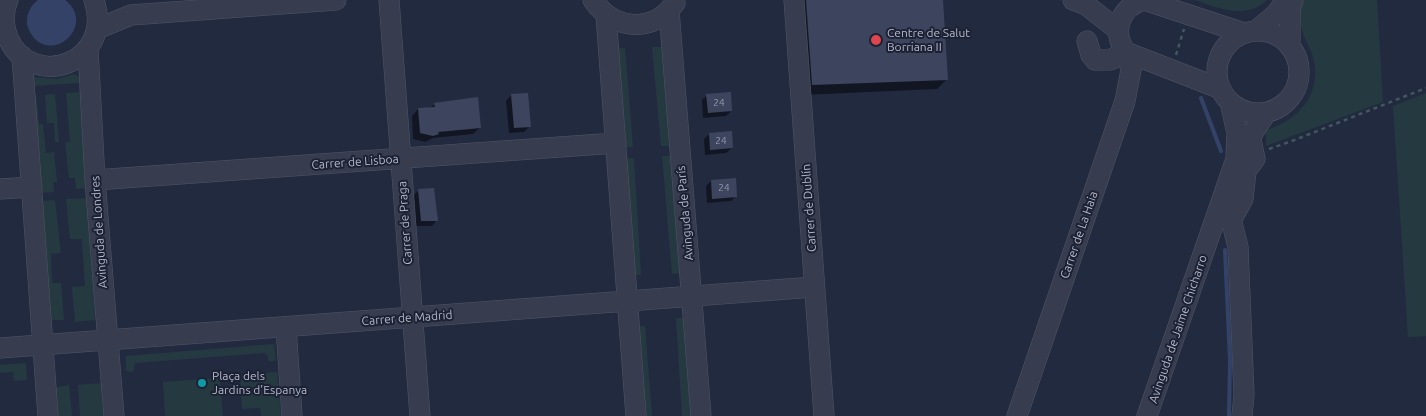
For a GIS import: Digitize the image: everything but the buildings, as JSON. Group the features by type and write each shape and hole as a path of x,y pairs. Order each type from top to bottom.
{"street":[{"path":"95,0 131,15"},
{"path":"5,5 3,33 15,50 22,56 39,64 57,66 69,63 88,49 97,28 98,18 95,0"},
{"path":"97,28 131,15 336,0"},
{"name":"Carrer de Praga","path":"390,0 420,416"},
{"name":"Carrer de Dublín","path":"794,0 824,416"},
{"path":"1253,153 1237,133 1217,70 1222,52 1235,37 1250,31 1276,14 1286,0"},
{"path":"1290,45 1290,10 1293,0"},
{"path":"1080,2 1118,30 1124,12 1140,2"},
{"path":"1080,2 1140,2 1250,31 1276,34 1290,45 1299,62 1300,72 1296,90 1284,105 1266,112 1247,112 1226,96 1171,68 1126,51 1111,60 1095,60 1091,55 1087,41"},
{"path":"599,7 618,21 631,24 645,24 658,19 672,5"},
{"name":"Avinguda de París","path":"672,5 701,416"},
{"path":"599,7 616,144 636,416"},
{"name":"Carrer de La Haia","path":"1017,416 1125,101 1131,70 1126,51 1120,42 1118,30"},
{"name":"Avinguda de Londres","path":"88,49 95,180 114,416"},
{"path":"22,56 48,416"},
{"path":"1209,241 1231,219 1244,199 1246,171 1266,112"},
{"name":"Carrer de Lisboa","path":"95,180 616,144"},
{"name":"Avinguda de Jaime Chicharro","path":"1147,416 1229,180 1253,153"},
{"path":"1229,180 1231,219 1238,247 1244,395 1242,416"},
{"path":"0,189 32,187"},
{"name":"Carrer de Madrid","path":"0,348 814,287"},
{"path":"286,327 292,416"}],"path":[{"path":"1171,68 1189,14"},
{"path":"1253,153 1292,141 1426,88"}],"shaded area":[{"path":"1195,0 1267,0 1251,10 1241,11 1223,9"},
{"path":"1302,0 1377,0 1383,102 1266,146 1266,131 1293,117 1308,101 1314,85 1314,59 1303,32 1299,14"},
{"path":"652,47 663,47 672,146 661,146"},
{"path":"618,48 625,48 633,147 623,148"},
{"path":"75,74 80,78 81,83 31,86 33,77 56,79"},
{"path":"82,92 88,188 76,189 75,178 69,178 65,142 70,142 66,93"},
{"path":"1426,93 1426,336 1408,337 1393,106"},
{"path":"36,94 39,124 43,124 46,153 54,152 57,182 53,182 54,192 41,193 32,95"},
{"path":"55,94 59,142 55,142 54,123 47,123 45,95"},
{"path":"662,156 673,156 680,273 672,274"},
{"path":"634,158 641,275 633,275 623,159"},
{"path":"89,198 95,320 75,322 72,287 85,286 82,239 70,239 66,199"},
{"path":"55,200 61,253 51,254 52,283 61,283 64,320 50,320 42,201"},
{"path":"676,318 683,318 691,416 682,416"},
{"path":"637,326 645,326 652,416 642,416"},
{"path":"274,344 276,360 270,362 268,356 264,353 135,363 134,371 129,372 126,370 126,356"},
{"path":"26,363 27,380 14,381 13,372 0,373 0,365"},
{"path":"277,372 281,416 261,416 260,408 242,409 240,375"},
{"path":"220,378 223,416 165,416 163,382"},
{"path":"101,383 103,416 80,416 78,385"},
{"path":"69,385 72,416 56,416 54,388"}],"water":[{"path":"38,0 65,0 73,9 76,19 74,28 69,37 62,43 53,45 43,44 34,38 28,28 28,13 33,4"}],"waterway":[{"path":"1201,98 1221,151"},
{"path":"1225,250 1230,360 1229,416"}],"place":[{"name":"Centre de Salut Borriana II","path":"876,40"},
{"name":"Plaça dels Jardins d'Espanya","path":"202,383"}]}
